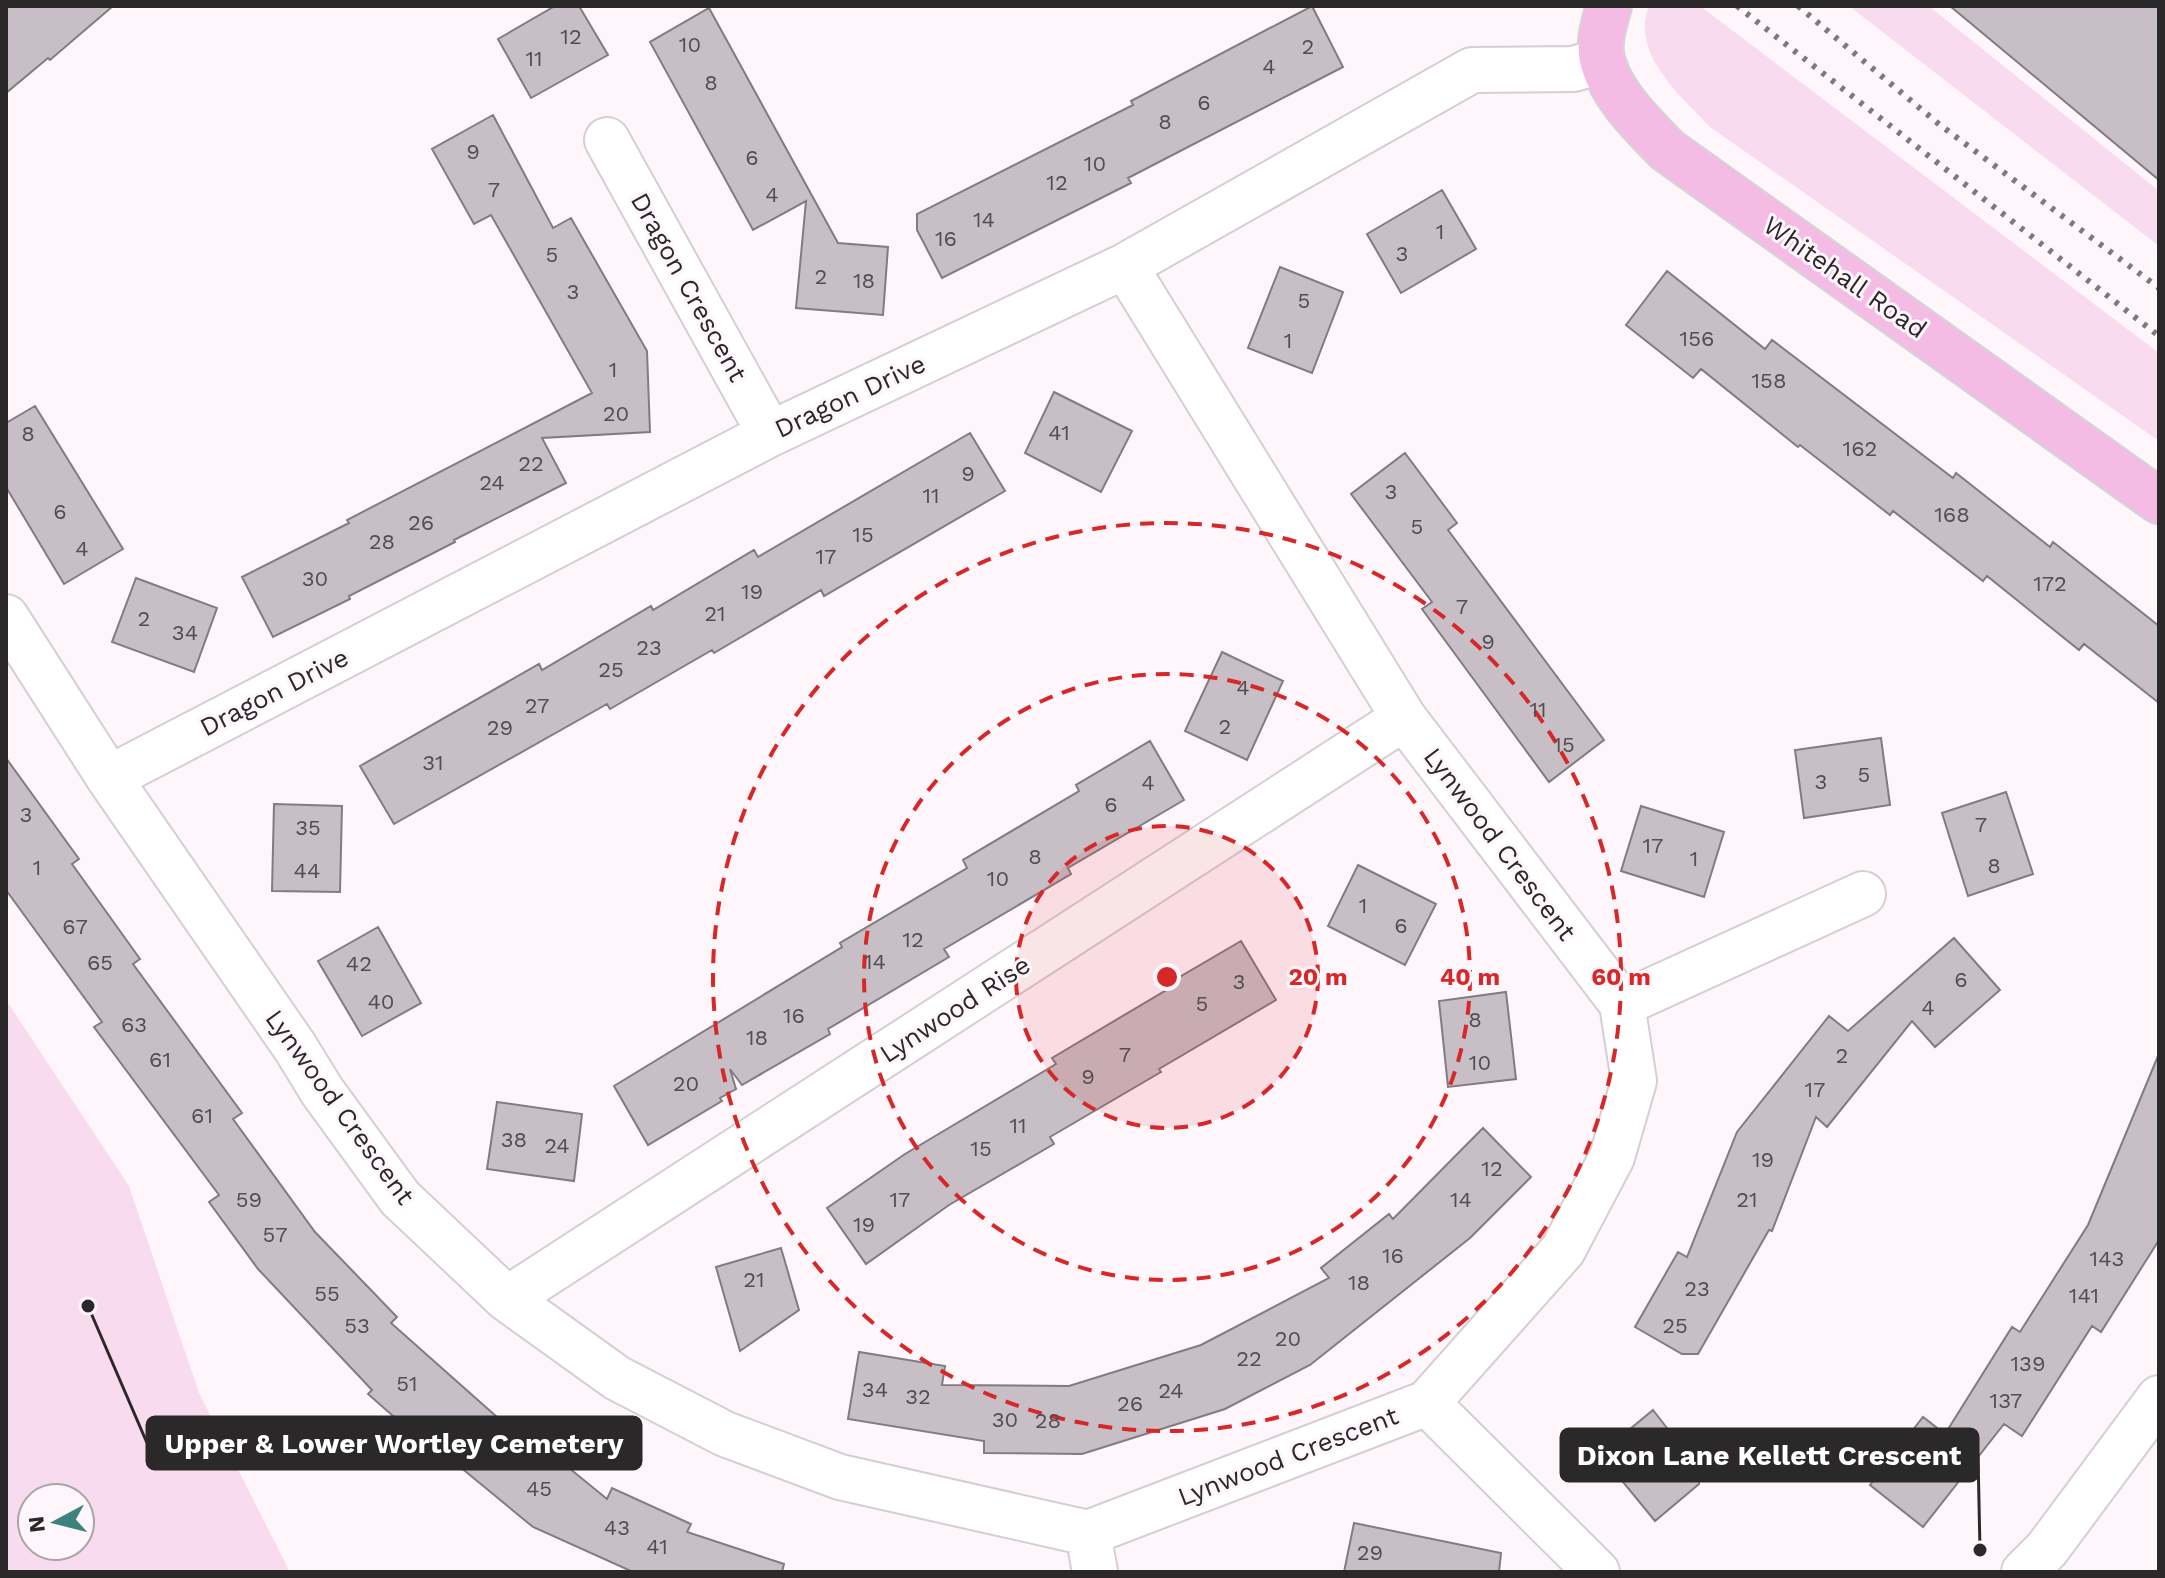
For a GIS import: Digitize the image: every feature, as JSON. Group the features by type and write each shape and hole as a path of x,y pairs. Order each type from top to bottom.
{"main road":[{"path":"1602,61 1602,27 1609,6"},
{"name":"Whitehall Road","path":"1602,61 1613,85 1631,111 1667,150 2159,501"}],"street":[{"name":"Dragon Drive","path":"109,778 770,434 1125,266 1472,70 1573,69 1602,61"},
{"name":"Dragon Crescent","path":"607,140 770,434"},
{"name":"Lynwood Crescent","path":"6,617 109,778 295,1047 322,1091 400,1198 507,1299 617,1378 725,1434 840,1477 1092,1552 1427,1403 1563,1250 1612,1157 1634,1081 1622,1004 1404,718 1125,266"},
{"name":"Lynwood Rise","path":"507,1299 1404,718"},
{"path":"1622,1004 1863,894"},
{"path":"2048,1564 2159,1398"},
{"path":"1427,1403 1597,1572"}],"shaded area":[{"path":"1649,6 1700,6 2159,353 2159,441 1710,127 1673,88 1652,57 1646,41 1645,24"},
{"path":"1849,6 1929,6 2159,191 2159,246"},
{"path":"6,1000 129,1186 199,1393 290,1572 6,1572"}],"building":[{"path":"6,6 113,6 6,93"},
{"path":"555,6 579,6 608,55 531,98 498,39"},
{"path":"1312,6 1343,67 1128,178 1131,183 942,278 917,230 917,214 1133,105 1131,101"},
{"path":"1950,6 2159,6 2159,180"},
{"path":"709,8 838,243 888,247 883,315 796,308 806,201 753,230 650,42"},
{"path":"493,115 553,228 571,218 647,351 650,432 542,438 566,483 273,637 242,577 592,393 491,215 474,224 432,149"},
{"path":"1442,190 1476,249 1401,293 1367,234"},
{"path":"1280,267 1343,292 1312,373 1248,348"},
{"path":"1667,271 1765,349 1772,340 1953,478 1956,473 2050,547 2053,542 2159,626 2159,703 2084,644 2079,650 1987,576 1983,581 1893,511 1890,515 1800,445 1798,447 1701,369 1693,378 1626,325"},
{"path":"1054,392 1132,431 1101,492 1025,453"},
{"path":"35,406 123,549 64,584 6,487 6,423"},
{"path":"970,433 1005,491 824,596 821,590 714,653 712,650 610,709 607,704 394,824 360,766 539,664 542,670 651,606 653,610 754,550 758,557"},
{"path":"1405,453 1457,523 1448,530 1604,740 1549,782 1422,609 1432,602 1351,494"},
{"path":"136,578 217,608 194,672 112,642"},
{"path":"1222,652 1283,681 1247,760 1185,731"},
{"path":"1881,738 1890,805 1804,818 1795,750"},
{"path":"1150,741 1184,800 1068,868 1071,874 944,949 949,957 828,1029 830,1034 742,1085 730,1069 736,1089 720,1098 722,1101 648,1145 614,1086 842,947 840,943 967,868 963,860 1079,791 1076,785"},
{"path":"6,758 79,859 72,864 140,959 133,964 242,1113 233,1119 315,1232 397,1317 391,1323 506,1425 510,1420 607,1499 612,1488 691,1524 687,1532 784,1564 782,1572 633,1572 533,1527 437,1448 434,1452 368,1394 372,1390 258,1269 209,1202 219,1195 94,1027 102,1022 6,890"},
{"path":"2006,792 2033,874 1968,896 1942,813"},
{"path":"274,804 342,806 340,892 272,891"},
{"path":"1641,806 1724,832 1704,897 1621,871"},
{"path":"1358,865 1436,904 1405,965 1328,926"},
{"path":"378,927 421,1003 362,1036 318,961"},
{"path":"1954,938 2000,990 1935,1047 1912,1021 1827,1127 1816,1117 1772,1231 1769,1230 1698,1354 1682,1354 1635,1327 1678,1252 1687,1257 1737,1132 1829,1016 1848,1031"},
{"path":"1241,941 1276,1000 1050,1137 1054,1144 949,1205 866,1264 827,1208 905,1154 1056,1064 1052,1058"},
{"path":"1506,992 1516,1079 1448,1087 1439,1001"},
{"path":"2158,1056 2159,1240 2101,1332 2092,1326 2022,1436 2004,1424 1923,1527 1870,1485 1923,1417 1945,1434 2012,1327 2020,1332 2088,1225"},
{"path":"497,1102 582,1114 574,1181 487,1169"},
{"path":"1483,1128 1531,1177 1470,1238 1310,1365 1225,1409 1082,1454 984,1453 984,1441 848,1419 859,1352 945,1366 942,1385 1069,1386 1201,1345 1329,1278 1321,1268 1389,1214 1393,1219"},
{"path":"781,1248 799,1310 740,1351 716,1267"},
{"path":"1653,1410 1699,1469 1699,1484 1655,1521 1600,1454"},
{"path":"1354,1523 1501,1553 1499,1572 1344,1572"}],"railway":[{"path":"1737,6 2159,336"},
{"path":"1798,6 1940,125 2159,288"}],"place":[{"name":"Upper & Lower Wortley Cemetery","path":"88,1306"},
{"name":"Dixon Lane Kellett Crescent","path":"1980,1550"}]}
